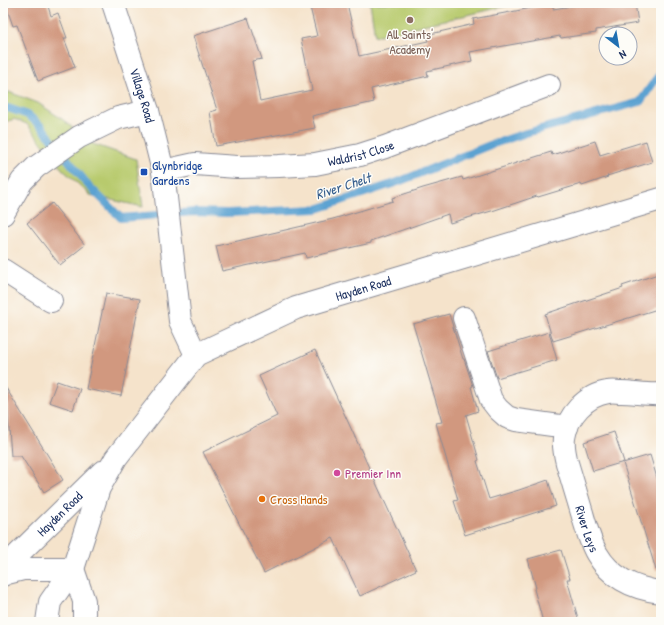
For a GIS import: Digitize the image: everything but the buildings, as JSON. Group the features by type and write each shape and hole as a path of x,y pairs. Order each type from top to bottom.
{"street":[{"name":"Village Road","path":"113,3 148,110 164,180 180,321 196,355"},
{"name":"Waldrist Close","path":"164,180 195,164 237,167 279,166 315,164 360,155 549,85"},
{"path":"3,214 22,181 36,167 79,137 118,118 148,110"},
{"name":"Hayden Road","path":"47,622 50,602 73,569 98,488 116,458 196,355 296,308 661,199"},
{"path":"3,270 51,302"},
{"path":"464,318 491,400 498,409 507,417 516,420 567,427"},
{"name":"River Leys","path":"661,394 650,395 630,392 609,392 596,395 585,402 576,411 567,427 564,439 564,451 567,463 590,540 597,554 607,567 619,578 632,586 661,592"},
{"name":"Hayden Road","path":"3,570 116,458"},
{"path":"3,575 23,569 73,569 84,600 84,622"}],"green space":[{"name":"All Saints' Academy","path":"370,3 520,3 375,36"},
{"path":"6,91 38,103 62,119 93,144 136,159 143,207 90,195 62,169 27,124 14,119 3,123 3,92"}],"waterway":[{"name":"River Chelt","path":"3,108 8,108 28,115 42,127 88,185 121,218 194,212 227,213 317,209 398,182 490,145 526,133 640,102 661,72"}],"place":[{"name":"All Saints' Academy","path":"410,20"},
{"name":"Glynbridge Gardens","path":"144,172"},
{"name":"Premier Inn","path":"337,473"},
{"name":"Cross Hands","path":"262,499"}]}
